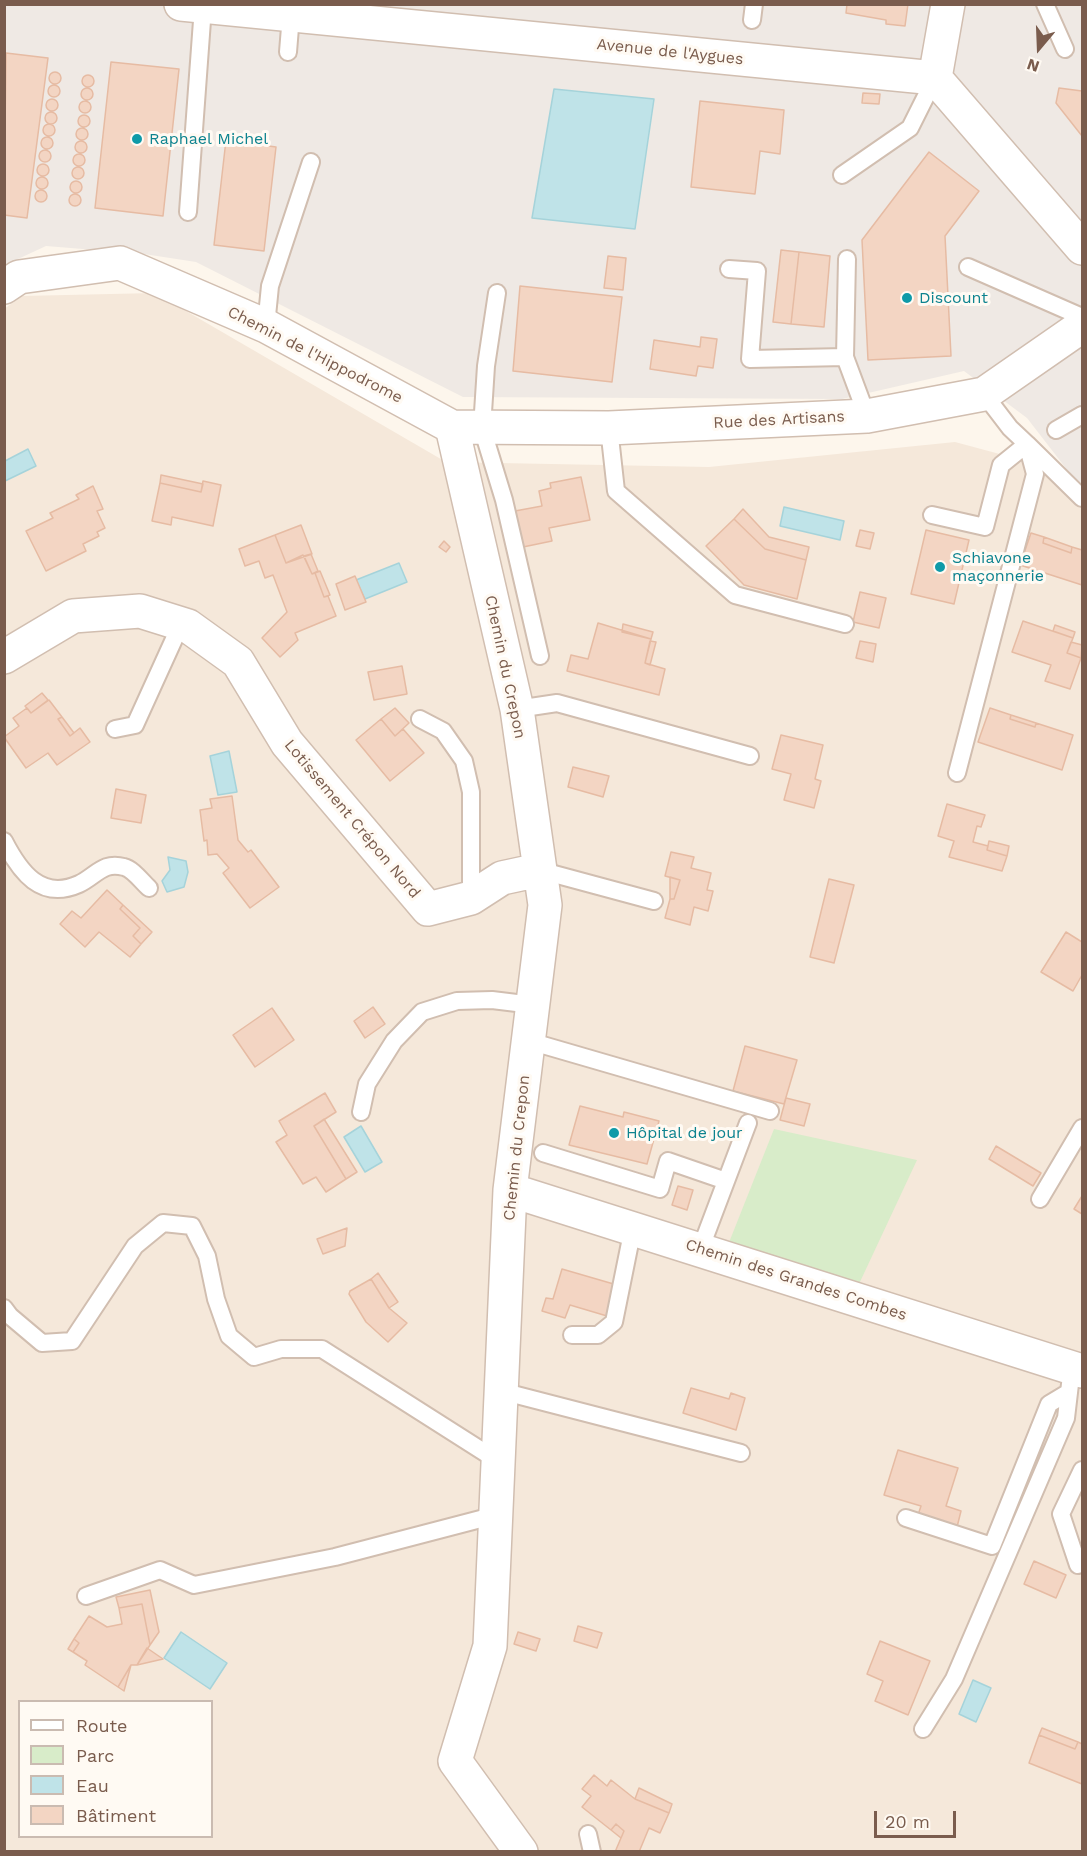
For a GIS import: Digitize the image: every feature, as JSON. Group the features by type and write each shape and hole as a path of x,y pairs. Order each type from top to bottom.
{"street":[{"path":"948,4 935,78 1083,248"},
{"name":"Avenue de l'Aygues","path":"192,6 291,15 371,14 935,78"},
{"name":"Chemin de l'Hippodrome","path":"4,287 19,277 120,263 266,326 467,428"},
{"name":"Rue des Artisans","path":"467,428 609,428 867,416 984,394 1081,330"},
{"name":"Chemin du Crepon","path":"467,428 517,709 545,905 510,1190 490,1646 455,1761 521,1851"},
{"name":"Lotissement Crépon Nord","path":"4,657 73,616 140,611 188,626 238,662 287,743 428,909 471,898 502,878 539,870"},
{"name":"Chemin des Grandes Combes","path":"510,1190 700,1250 1074,1376"}],"lane":[{"path":"1045,4 1065,49"},
{"path":"188,212 192,6"},
{"path":"288,52 291,15"},
{"path":"842,175 910,128 935,78"},
{"path":"266,326 270,286 311,162"},
{"path":"847,260 845,357 867,416"},
{"path":"969,267 1081,330"},
{"path":"729,270 757,271 750,359 845,357"},
{"path":"497,293 486,366 467,428 504,500 540,656"},
{"path":"984,394 1010,428 1083,498"},
{"path":"1056,430 1083,415"},
{"path":"609,428 616,491 735,594 845,624"},
{"path":"932,516 985,527 1001,465 1027,444"},
{"path":"957,773 1035,474 1027,444"},
{"path":"115,729 135,725 175,637 188,626"},
{"path":"517,709 557,703 750,756"},
{"path":"420,719 443,731 464,760 471,792 471,898"},
{"path":"4,842 30,880 49,889 78,884 103,866 126,867 149,888"},
{"path":"539,870 654,901"},
{"path":"361,1112 367,1084 394,1041 422,1012 457,1001 492,1000 533,1005"},
{"path":"529,1041 770,1111"},
{"path":"700,1250 748,1123"},
{"path":"1040,1199 1083,1128"},
{"path":"543,1153 660,1189 668,1161 726,1181"},
{"path":"4,1308 10,1316 42,1343 72,1341 135,1246 163,1223 192,1226 207,1256 216,1299 229,1336 254,1357 281,1349 321,1348 498,1461"},
{"path":"572,1335 598,1335 614,1322 633,1228"},
{"path":"906,1518 992,1546 1049,1404 1074,1376"},
{"path":"923,1729 954,1679 1066,1418 1074,1376"},
{"path":"501,1391 741,1453"},
{"path":"1078,1564 1061,1514 1083,1470"},
{"path":"86,1596 160,1570 194,1585 334,1557 496,1515"},
{"path":"588,1834 592,1851"}],"shaded area":[{"path":"4,5 1082,5 1082,489 1027,418 964,371 842,399 463,397 196,262 144,254 46,246 5,265"},
{"path":"155,293 446,462 709,467 955,442 1048,467 1082,506 1082,1851 5,1851 4,309 22,296"}],"green space":[{"path":"774,1129 917,1160 859,1284 728,1245"}],"water":[{"path":"554,89 654,99 635,229 532,218"},
{"path":"28,449 36,466 5,481 5,461"},
{"path":"784,507 844,521 840,540 780,526"},
{"path":"399,563 407,582 365,599 356,580"},
{"path":"229,751 237,792 218,795 210,756"},
{"path":"168,857 186,861 188,872 184,887 167,892 162,881 170,870"},
{"path":"361,1126 382,1162 365,1172 344,1137"},
{"path":"181,1632 227,1663 210,1689 164,1658"},
{"path":"973,1680 991,1688 976,1722 959,1714"}],"building":[{"path":"847,4 908,4 905,26 886,24 886,20 846,13"},
{"path":"6,53 48,58 27,218 4,215"},
{"name":"Raphael Michel","path":"111,62 179,69 163,216 95,208"},
{"path":"57,72 61,78 57,84 53,84 49,76"},
{"path":"90,75 94,81 90,87 86,87 82,79"},
{"path":"56,85 60,91 56,97 52,97 48,89"},
{"path":"89,88 93,94 89,100 85,100 81,92"},
{"path":"1059,88 1082,91 1082,136 1056,103"},
{"path":"863,93 880,94 879,104 862,103"},
{"path":"54,99 58,105 54,111 50,111 46,103"},
{"path":"87,101 91,107 87,113 83,113 79,105"},
{"path":"700,101 784,110 780,154 760,151 755,194 691,187"},
{"path":"53,112 57,118 53,124 49,124 45,116"},
{"path":"86,115 90,121 86,127 82,127 78,119"},
{"path":"51,124 55,130 51,136 47,136 43,128"},
{"path":"84,128 88,134 84,140 80,140 76,132"},
{"path":"49,137 53,143 49,149 45,149 41,141"},
{"path":"226,140 276,147 264,251 214,245"},
{"path":"83,141 87,147 83,153 79,153 75,145"},
{"path":"47,150 51,156 47,162 43,162 39,154"},
{"name":"Discount","path":"929,152 979,191 945,236 951,356 868,360 862,240"},
{"path":"81,154 85,160 81,166 77,166 73,158"},
{"path":"45,164 49,170 45,176 41,176 37,168"},
{"path":"80,167 84,173 80,179 76,179 72,171"},
{"path":"44,177 48,183 44,189 40,189 36,181"},
{"path":"78,181 82,187 78,193 74,193 70,185"},
{"path":"43,190 47,196 43,202 39,202 35,194"},
{"path":"77,194 81,200 77,206 73,206 69,198"},
{"path":"781,250 799,252 791,324 773,322"},
{"path":"799,252 830,256 824,327 791,324"},
{"path":"608,256 626,258 623,290 604,288"},
{"path":"520,286 622,297 612,382 513,371"},
{"path":"701,337 717,339 713,368 698,366 696,376 650,369 654,340 700,347"},
{"path":"161,475 203,484 201,492 160,483"},
{"path":"581,477 590,520 549,528 552,541 523,547 515,511 542,506 539,491 551,488 550,483"},
{"path":"203,481 221,485 213,526 172,517 171,525 152,521 160,483 201,492"},
{"path":"93,486 103,509 97,511 105,528 97,532 99,536 83,544 86,551 46,571 26,531 53,518 50,513 79,499 76,495"},
{"path":"743,509 769,537 809,547 806,560 765,549 734,519"},
{"path":"734,519 765,549 806,560 797,599 744,585 706,546"},
{"path":"301,525 312,554 286,563 275,535"},
{"path":"860,530 874,533 870,549 856,546"},
{"name":"Schiavone maçonnerie","path":"926,530 969,540 954,604 911,594"},
{"path":"1031,533 1044,537 1043,543 1071,553 1072,547 1082,550 1082,585 1020,565"},
{"path":"275,535 286,563 303,555 312,574 315,573 324,597 328,596 336,616 295,633 298,640 280,657 262,638 287,612 273,575 265,578 259,561 245,566 239,549"},
{"path":"1044,537 1072,547 1071,553 1043,543"},
{"path":"444,541 450,547 446,552 439,547"},
{"path":"311,554 318,571 312,574 304,556"},
{"path":"320,571 330,595 324,597 315,573"},
{"path":"355,576 366,602 345,610 336,584"},
{"path":"860,592 886,598 879,628 853,622"},
{"path":"1023,621 1073,638 1067,653 1081,658 1070,689 1045,681 1051,665 1012,652"},
{"path":"598,623 651,639 645,663 665,669 659,695 567,671 571,655 588,659"},
{"path":"623,624 653,632 651,639 622,632"},
{"path":"1055,625 1075,632 1073,638 1053,631"},
{"path":"650,641 656,642 650,665 645,663"},
{"path":"860,641 876,644 873,662 856,658"},
{"path":"1071,642 1082,645 1081,658 1067,653"},
{"path":"402,666 407,694 374,700 368,672"},
{"path":"42,693 48,700 31,713 25,706"},
{"path":"49,700 62,717 58,719 70,736 80,728 90,742 57,765 48,753 26,768 4,737 19,726 13,718 27,708 31,713"},
{"path":"395,708 409,723 395,736 381,719"},
{"path":"990,708 1011,715 1010,719 1035,727 1036,723 1073,735 1062,770 978,742"},
{"path":"1011,715 1036,723 1035,727 1010,719"},
{"path":"62,717 74,733 70,736 58,719"},
{"path":"381,719 395,736 403,729 424,753 390,781 356,740"},
{"path":"781,735 823,745 815,779 821,781 814,808 784,800 791,774 772,769"},
{"path":"573,767 609,776 603,797 568,787"},
{"path":"116,789 146,795 141,823 111,818"},
{"path":"232,796 238,840 248,852 251,850 279,887 250,908 223,873 229,868 217,854 208,855 207,840 204,841 200,810 212,808 210,799"},
{"path":"947,804 985,815 981,827 977,826 973,842 988,846 987,850 1007,856 1002,871 949,857 954,841 938,836"},
{"path":"989,841 1009,846 1007,856 987,850"},
{"path":"671,852 694,857 691,868 711,873 707,890 713,891 708,911 694,907 690,925 665,918 670,899 674,899 680,880 665,876"},
{"path":"670,877 680,880 674,899 670,899"},
{"path":"829,879 854,885 834,963 810,957"},
{"path":"107,890 123,905 120,909 140,928 133,936 141,944 130,957 99,932 85,947 60,924 72,911 81,918"},
{"path":"123,905 152,932 141,944 133,936 140,928 120,909"},
{"path":"1066,932 1082,942 1082,975 1073,991 1041,972"},
{"path":"373,1007 385,1024 365,1038 354,1021"},
{"path":"272,1008 294,1040 255,1067 233,1035"},
{"path":"745,1046 797,1060 784,1104 733,1091"},
{"path":"325,1093 336,1112 314,1126 346,1179 326,1192 316,1177 303,1184 276,1142 287,1135 279,1121"},
{"path":"786,1098 810,1104 804,1126 780,1120"},
{"name":"Hôpital de jour","path":"580,1106 623,1117 624,1112 659,1121 647,1164 569,1145"},
{"path":"324,1119 357,1172 346,1179 314,1126"},
{"path":"996,1146 1041,1173 1033,1186 989,1159"},
{"path":"678,1186 693,1190 687,1210 672,1205"},
{"path":"1082,1196 1082,1214 1074,1209"},
{"path":"347,1228 345,1246 323,1254 317,1239"},
{"path":"562,1269 617,1285 607,1316 570,1305 565,1318 542,1311 546,1298 553,1299"},
{"path":"378,1273 398,1302 389,1308 371,1279"},
{"path":"371,1279 389,1308 407,1323 388,1342 366,1322 349,1294 350,1291"},
{"path":"691,1388 729,1399 731,1393 745,1398 736,1430 683,1413"},
{"path":"898,1450 958,1468 946,1506 961,1511 957,1527 918,1515 921,1506 884,1495"},
{"path":"1034,1561 1066,1575 1056,1598 1024,1584"},
{"path":"150,1590 159,1632 150,1645 142,1604 119,1608 116,1597"},
{"path":"142,1604 150,1645 137,1665 131,1665 118,1687 85,1665 87,1661 73,1652 79,1643 74,1639 89,1616 107,1627 122,1624 119,1608"},
{"path":"578,1626 602,1633 597,1648 574,1641"},
{"path":"518,1632 540,1639 536,1651 514,1644"},
{"path":"74,1639 79,1643 73,1652 68,1649"},
{"path":"880,1641 930,1661 908,1715 875,1701 883,1681 867,1674"},
{"path":"147,1648 163,1659 137,1665"},
{"path":"131,1665 124,1691 118,1687"},
{"path":"1042,1728 1078,1742 1075,1749 1039,1735"},
{"path":"1039,1735 1075,1749 1078,1742 1082,1744 1082,1784 1029,1763"},
{"path":"594,1775 607,1786 611,1780 635,1799 669,1813 660,1833 649,1828 639,1852 615,1852 624,1831 616,1824 611,1830 582,1807 591,1796 582,1789"},
{"path":"639,1788 672,1804 669,1813 635,1799"},
{"path":"616,1824 624,1831 621,1838 611,1830"}],"place":[{"name":"Raphael Michel","path":"137,139"},
{"name":"Discount","path":"907,298"},
{"name":"Schiavone maçonnerie","path":"940,567"},
{"name":"Hôpital de jour","path":"614,1133"}]}
